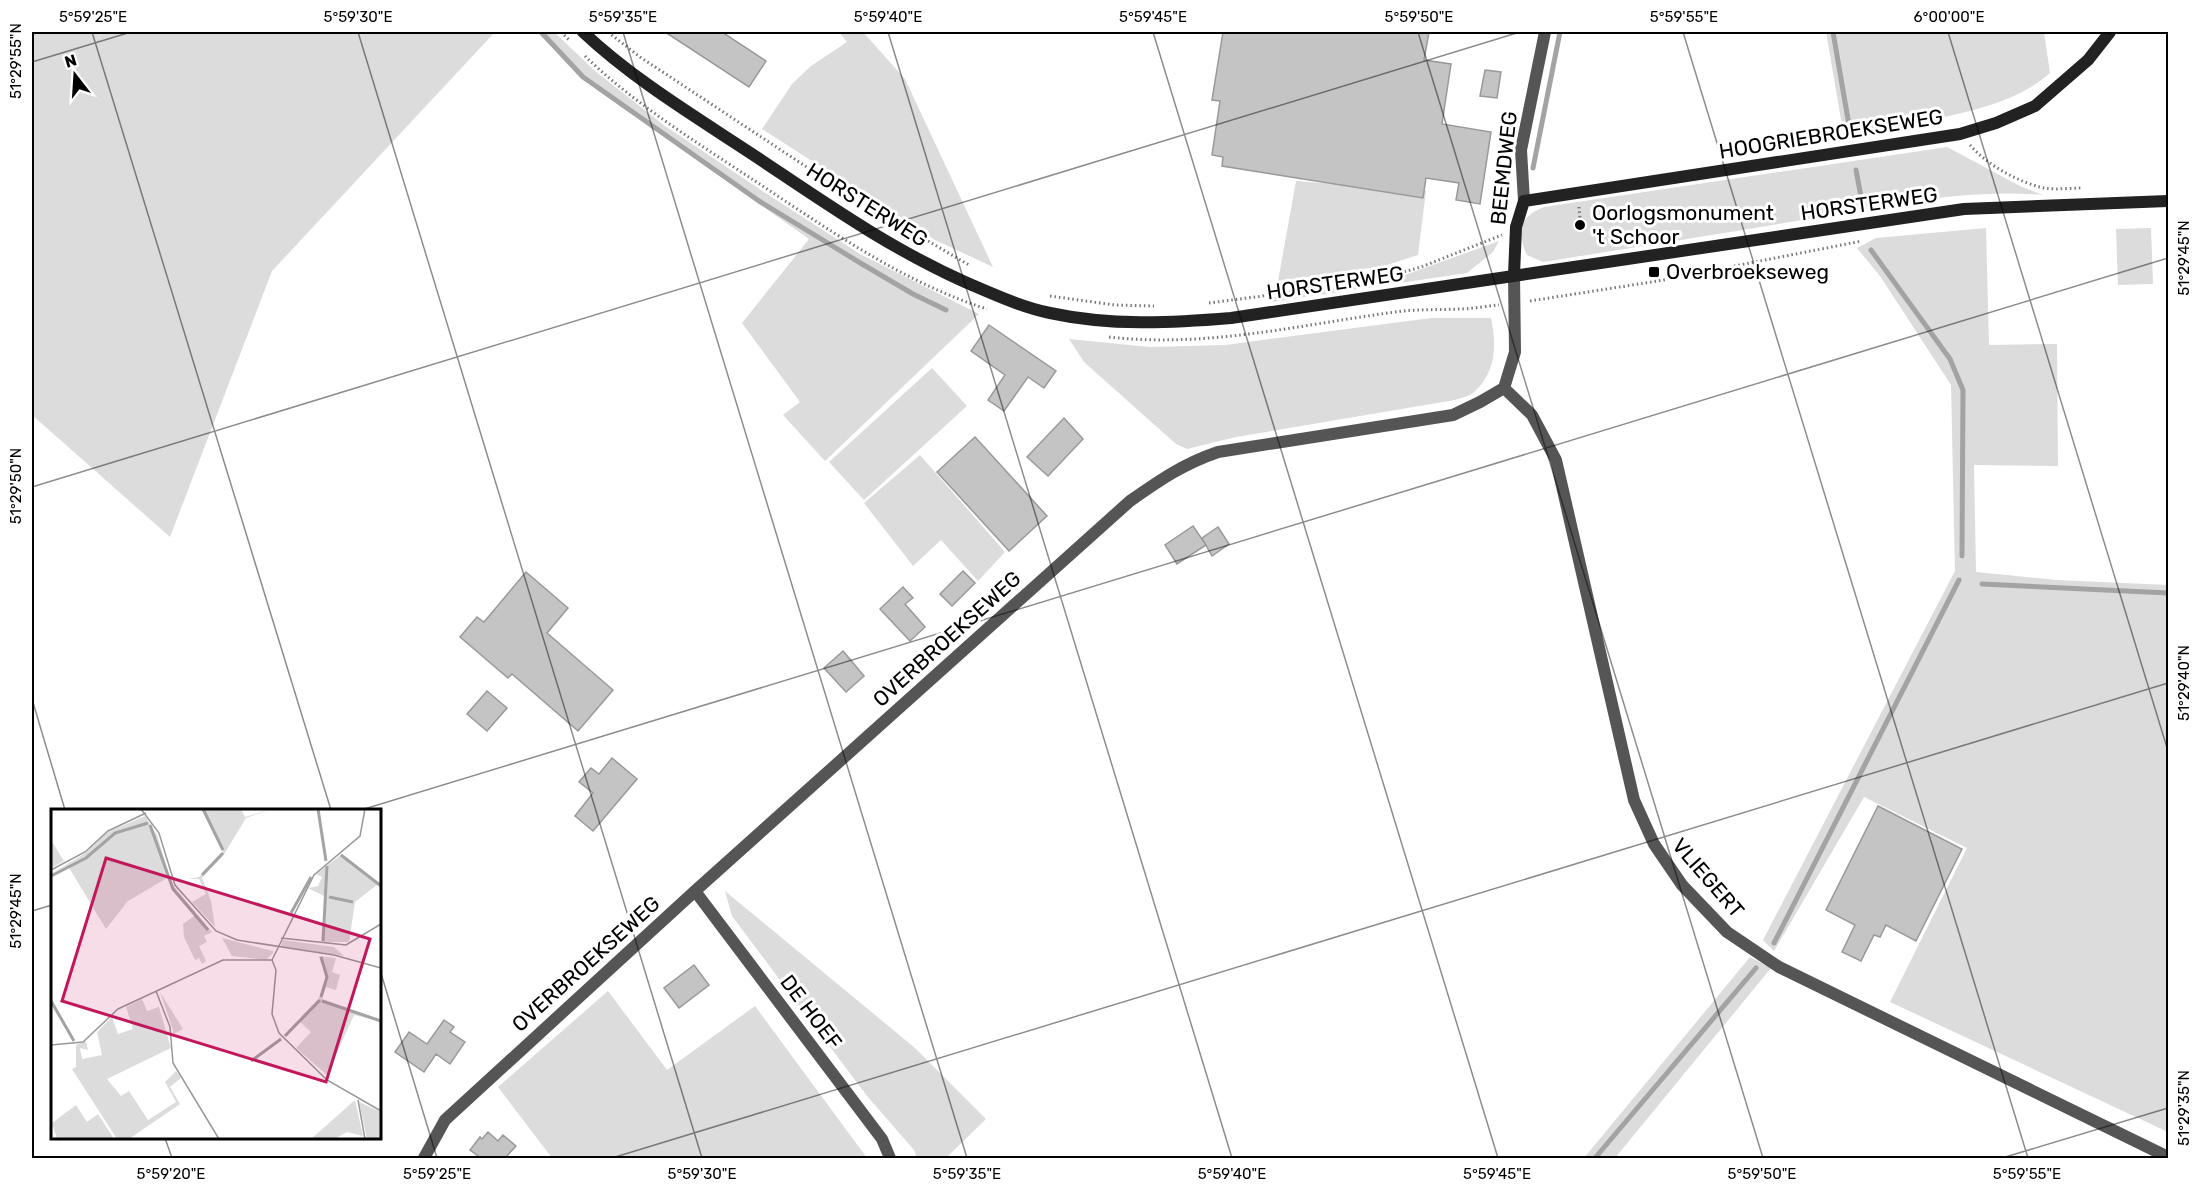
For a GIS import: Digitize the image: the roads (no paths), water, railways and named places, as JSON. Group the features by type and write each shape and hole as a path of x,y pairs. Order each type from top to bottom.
{"street":[{"name":"HORSTERWEG","path":"583,32 669,100 884,241 927,265 1010,301 1050,313 1080,318 1129,322 1221,319 1355,301 1514,275 1964,209 2169,201"},
{"name":"BEEMDWEG","path":"1514,275 1516,227 1524,201 1521,150 1545,32"},
{"name":"HOOGRIEBROEKSEWEG","path":"1524,201 1960,134 1996,123 2034,106 2088,60 2110,32"},
{"path":"1504,388 1515,352 1514,275"},
{"name":"OVERBROEKSEWEG","path":"424,1158 445,1120 695,891 1130,501 1169,474 1191,462 1218,452 1453,415 1504,388"},
{"name":"VLIEGERT","path":"1504,388 1532,415 1556,460 1634,800 1654,844 1682,885 1727,932 1779,967 2169,1156"},
{"name":"DE HOEF","path":"695,891 882,1139 890,1158"}],"waterway":[{"path":"541,32 583,77 759,201 913,294 946,310"},
{"path":"1533,168 1560,32"},
{"path":"1833,32 1850,131"},
{"path":"1856,170 1862,202"},
{"path":"1871,250 1950,359 1963,390 1962,556"},
{"path":"1774,943 1959,580"},
{"path":"1982,584 2168,593"},
{"path":"1595,1158 1756,968"}],"place":[{"name":"Oorlogsmonument 't Schoor","path":"1580,225"},
{"name":"Overbroekseweg","path":"1654,272"}]}
